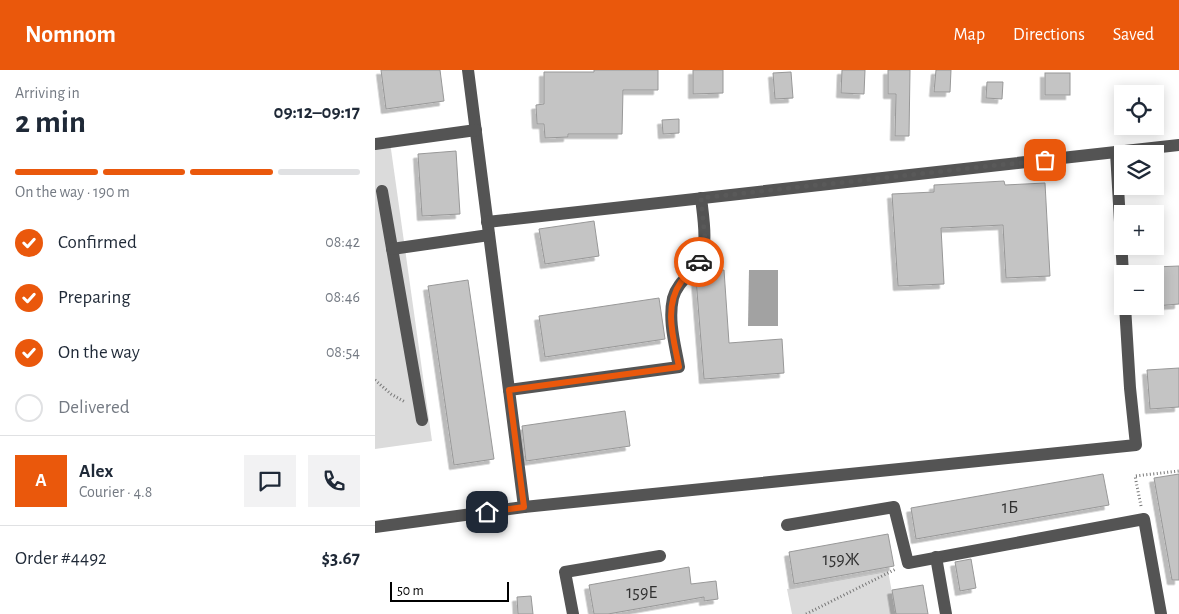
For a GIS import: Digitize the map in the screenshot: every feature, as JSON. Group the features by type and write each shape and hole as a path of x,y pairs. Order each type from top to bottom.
{"lane":[{"path":"468,70 524,507"},
{"path":"375,144 476,130"},
{"path":"1164,147 1179,145"},
{"path":"392,249 488,228 701,198 1114,152"},
{"path":"383,191 421,415"},
{"path":"1118,195 1122,265"},
{"path":"509,390 679,367 670,320 673,296 680,282 699,262 705,240 701,198"},
{"path":"375,527 524,507 1136,445 1126,315"},
{"path":"787,525 895,508 908,563 1144,519 1161,614"},
{"path":"573,614 565,572 660,556"},
{"path":"936,557 946,614"}],"path":[{"path":"375,380 421,415"},
{"path":"1144,519 1135,476 1179,471"},
{"path":"807,614 908,563"}],"shaded area":[{"path":"390,142 432,441 375,449 375,144"},
{"path":"749,270 778,270 778,326 748,326"},
{"path":"888,571 896,614 792,614 787,589"}],"building":[{"path":"381,70 440,70 444,101 386,109"},
{"path":"594,70 658,70 658,90 623,90 622,134 568,134 568,137 545,138 544,124 537,124 536,105 544,104 544,72 594,72"},
{"path":"693,70 723,70 723,93 693,94"},
{"path":"842,70 865,70 864,94 841,93"},
{"path":"888,70 910,70 909,136 895,136 896,94 888,94"},
{"path":"936,70 951,70 950,92 934,92"},
{"path":"791,72 793,98 775,99 773,73"},
{"path":"1045,73 1070,73 1070,95 1045,95"},
{"path":"987,82 1003,82 1002,99 986,98"},
{"path":"679,119 679,133 663,134 662,120"},
{"path":"456,151 460,214 422,216 418,154"},
{"path":"1004,181 1005,185 1045,183 1050,276 1006,278 1003,225 941,228 944,284 898,286 892,194 934,192 934,185"},
{"path":"594,221 599,256 545,264 539,229"},
{"path":"1179,266 1179,304 1164,305 1164,267"},
{"path":"724,270 729,343 782,339 784,373 704,379 696,279 703,271"},
{"path":"468,280 494,459 454,465 428,286"},
{"path":"659,298 665,339 545,357 539,316"},
{"path":"1179,368 1179,407 1150,409 1147,370"},
{"path":"625,411 630,446 526,461 522,426"},
{"path":"1103,474 1109,505 916,539 911,508"},
{"path":"1179,474 1179,580 1172,580 1154,478"},
{"path":"888,534 894,566 794,584 789,552"},
{"path":"971,559 976,588 960,591 955,562"},
{"path":"689,567 691,584 716,581 718,599 704,601 704,597 608,614 594,614 589,585"},
{"path":"923,585 928,614 896,614 892,590"},
{"path":"531,596 533,614 518,614 517,597"}],"way so far":[{"path":"699,262 705,240 701,198 1045,160"}],"route":[{"path":"487,512 524,507 509,390 679,367 670,320 673,296 680,282 699,262"}]}
